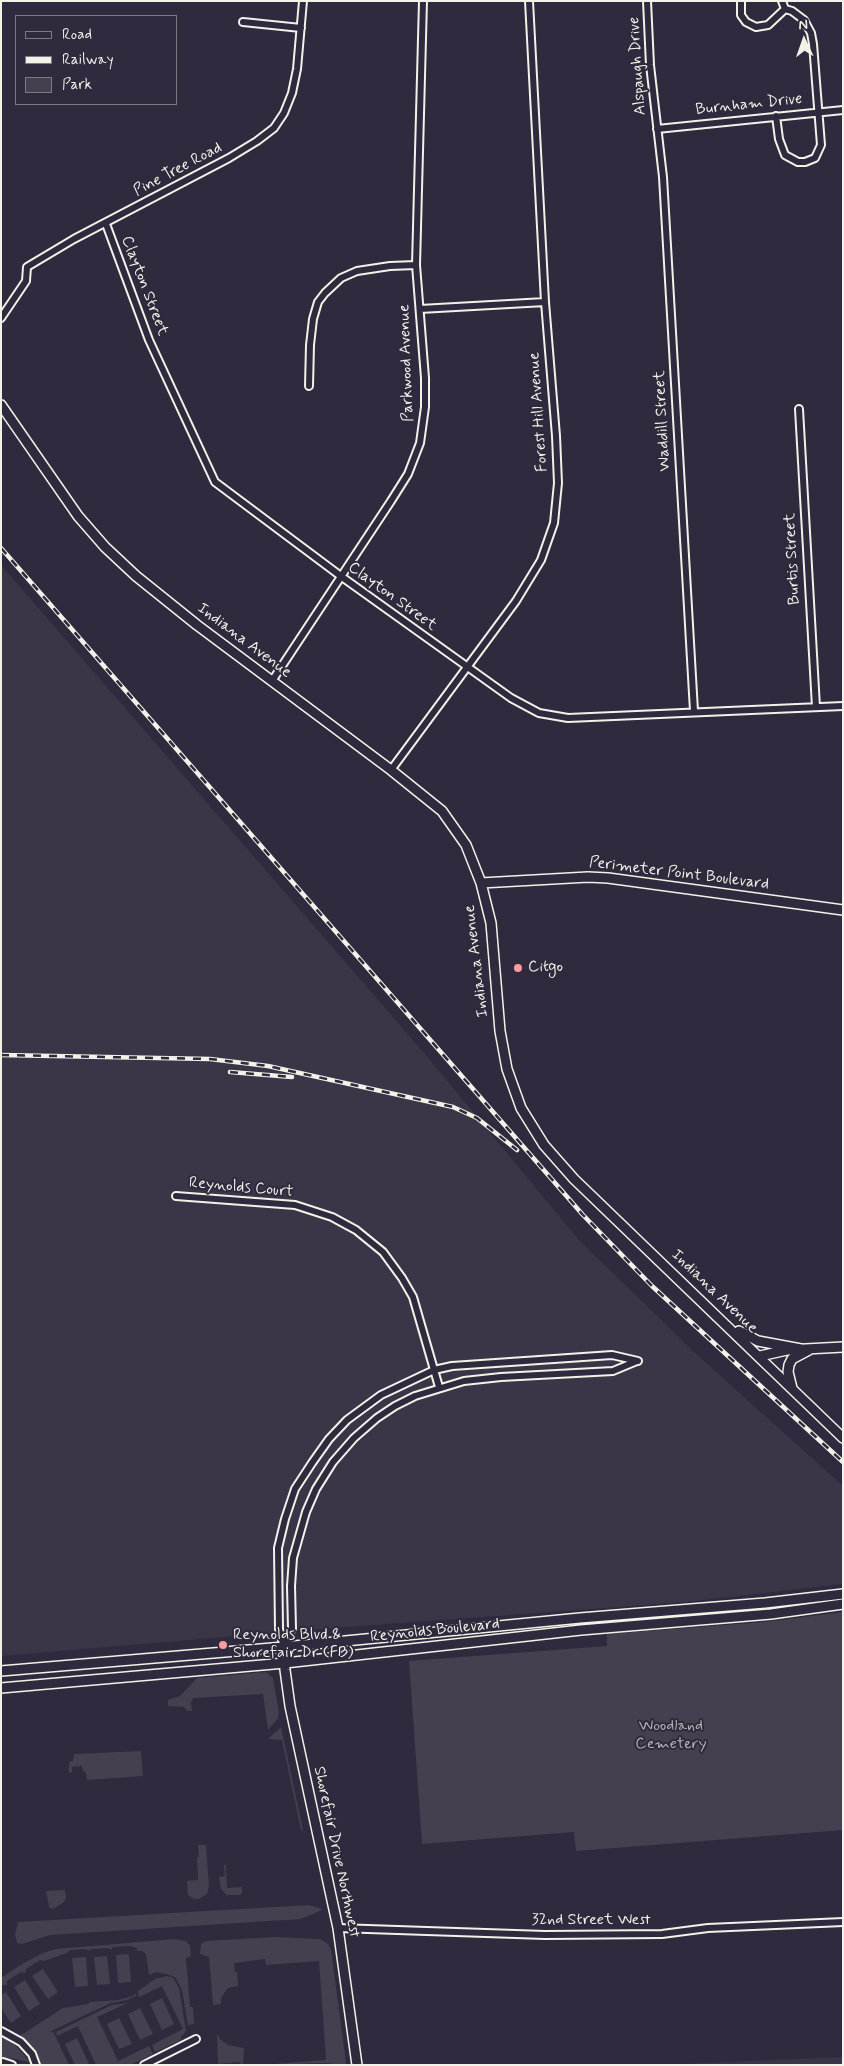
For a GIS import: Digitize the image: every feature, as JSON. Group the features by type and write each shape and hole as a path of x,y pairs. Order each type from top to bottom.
{"main road":[{"name":"Indiana Avenue","path":"1,405 78,516 105,547 136,576 197,626 391,770 442,811 466,845 481,883 491,923 500,1031 507,1069 521,1108 544,1145 574,1179 760,1356 843,1438"},
{"name":"Perimeter Point Boulevard","path":"481,883 588,877 608,878 843,910"},
{"path":"721,1319 754,1339 801,1349"},
{"path":"760,1356 801,1349 843,1347"},
{"path":"792,1388 788,1372 790,1362 811,1349"},
{"name":"Reynolds Boulevard","path":"1,1671 284,1647 580,1618 765,1603 843,1594"},
{"name":"Reynolds Boulevard","path":"1,1688 285,1663 581,1630 771,1614 843,1604"},
{"name":"Shorefair Drive Northwest","path":"284,1647 290,1706 338,1928 357,2065"}],"street":[{"name":"Pine Tree Road","path":"1,318 26,280 27,267 74,239 106,224 228,158 257,141 274,128 284,113 292,93 297,69 303,1"},
{"name":"Parkwood Avenue","path":"272,681 408,474 420,443 426,407 416,265 423,1"},
{"name":"Forest Hill Avenue","path":"391,770 532,576 548,544 554,523 558,483 545,302 528,1"},
{"name":"Alspaugh Drive","path":"647,1 650,65 657,129"},
{"path":"741,1 741,15 746,22 756,27 768,25 786,9"},
{"path":"776,116 779,139 785,155 795,161 805,162 815,158 820,152 821,145 820,112 811,33 804,20 786,9 782,1"},
{"path":"243,22 301,28"},
{"name":"Burnham Drive","path":"657,129 843,110"},
{"name":"Waddill Street","path":"657,129 662,176 694,711"},
{"name":"Clayton Street","path":"106,224 149,340 215,482 466,667 529,708 554,716 604,717 694,711 843,706"},
{"path":"309,386 313,319 318,302 324,293 341,278 357,271 390,266 416,265"},
{"path":"420,309 545,302"},
{"name":"Burtis Street","path":"799,409 816,707"},
{"name":"Reynolds Court","path":"176,1196 295,1205 332,1216 356,1230 383,1252 402,1278 413,1298 439,1387"},
{"name":"Shorefair Drive Northwest","path":"612,1354 638,1361 613,1371 501,1377 464,1381 414,1396 377,1418 354,1438 333,1462 316,1489 306,1512 293,1558 291,1586 292,1628 284,1647 279,1629 278,1548 295,1489 329,1439 347,1420 381,1395 434,1370 452,1366 612,1354"},
{"name":"32nd Street West","path":"338,1928 545,1936 662,1934 708,1928 843,1922"},
{"path":"1,2030 21,2042 32,2054 36,2065"},
{"path":"144,2065 196,2039"},
{"path":"3,2062 12,2065"}],"shaded area":[{"path":"1,565 425,1054 578,1239 694,1352 843,1486 843,1584 685,1602 306,1630 1,1656"},
{"path":"843,2057 843,2065 659,2065"}],"green space":[{"name":"Woodland Cemetery","path":"843,1612 843,1830 576,1851 574,1832 422,1844 409,1661 607,1646 607,1634 764,1622"},
{"path":"266,1672 273,1678 279,1713 278,1718 268,1730 263,1694 193,1698 191,1702 192,1711 187,1711 184,1707 168,1706 168,1700 180,1696 197,1678"},
{"path":"281,1727 303,1830 301,1830 282,1740 268,1739"},
{"path":"141,1751 143,1776 87,1780 82,1766 72,1767 72,1772 69,1773 69,1762 73,1761 74,1754"},
{"path":"198,1845 206,1845 209,1886 207,1894 199,1899 194,1899 188,1895 187,1881 198,1880"},
{"path":"224,1865 226,1865 227,1888 242,1887 240,1895 227,1895 221,1889 219,1877 225,1876"},
{"path":"65,1890 66,1899 64,1902 53,1909 49,1907 46,1891"},
{"path":"309,1905 322,1910 301,1919 50,1935 22,1944 17,1943 15,1934 18,1922"},
{"path":"274,1937 320,1939 327,1943 331,1949 346,2063 344,2065 325,2063 263,2065 326,2060 319,1961 266,1965 265,1959 234,1963 238,1986 228,1988 221,1998 221,2004 213,2005 209,1957 200,1954 201,1944 206,1941"},
{"path":"174,1939 186,1941 190,1946 191,1956 186,1958 190,2007 193,2007 194,2024 188,2025 182,1990 176,1978 156,1972 149,1975 146,1954 130,1946 113,1947 111,1950 108,1948 91,1949 89,1951 86,1949 70,1950 67,1953 44,1961 40,1960 26,1969 25,1973 21,1972 7,1981 7,1985 1,1985 1,1978 22,1964 43,1953 56,1949"},
{"path":"129,1954 131,1982 118,1983 116,1955"},
{"path":"107,1956 110,1984 97,1985 94,1957"},
{"path":"86,1957 88,1986 75,1987 72,1958"},
{"path":"43,1969 58,1992 48,1999 32,1976"},
{"path":"167,1976 173,1978 179,1988 186,2031 181,2040 155,2052 152,2045 183,2029 162,1986 139,1997 138,1991 155,1979"},
{"path":"25,1980 40,2004 29,2011 14,1987"},
{"path":"6,1992 21,2016 11,2023 1,2008 1,1995"},
{"path":"136,1993 136,1996 111,2003 51,2031 54,2033 69,2065 40,2065 38,2058 31,2048 18,2037 63,2008 88,2004 90,2002 118,2000 133,1996"},
{"path":"162,1998 174,2024 162,2030 150,2004"},
{"path":"128,2003 97,2017 118,2061 149,2046 153,2054 130,2065 96,2065 78,2026 57,2036 56,2032 112,2005"},
{"path":"140,2008 153,2034 140,2040 128,2014"},
{"path":"119,2018 132,2044 119,2049 107,2024"},
{"path":"217,2034 228,2045 244,2048 243,2065 239,2062 218,2064"},
{"path":"1,2036 16,2046 30,2062 5,2057 1,2059"},
{"path":"77,2038 89,2064 87,2065 75,2065 65,2044"}],"railway":[{"path":"1,548 583,1215 652,1286 843,1462"},
{"path":"1,1055 210,1059 268,1066 453,1107 477,1118 517,1150"},
{"path":"230,1072 292,1077"}],"place":[{"name":"Citgo","path":"518,968"},
{"name":"Reynolds Blvd & Shorefair Dr (FB)","path":"223,1645"}]}
